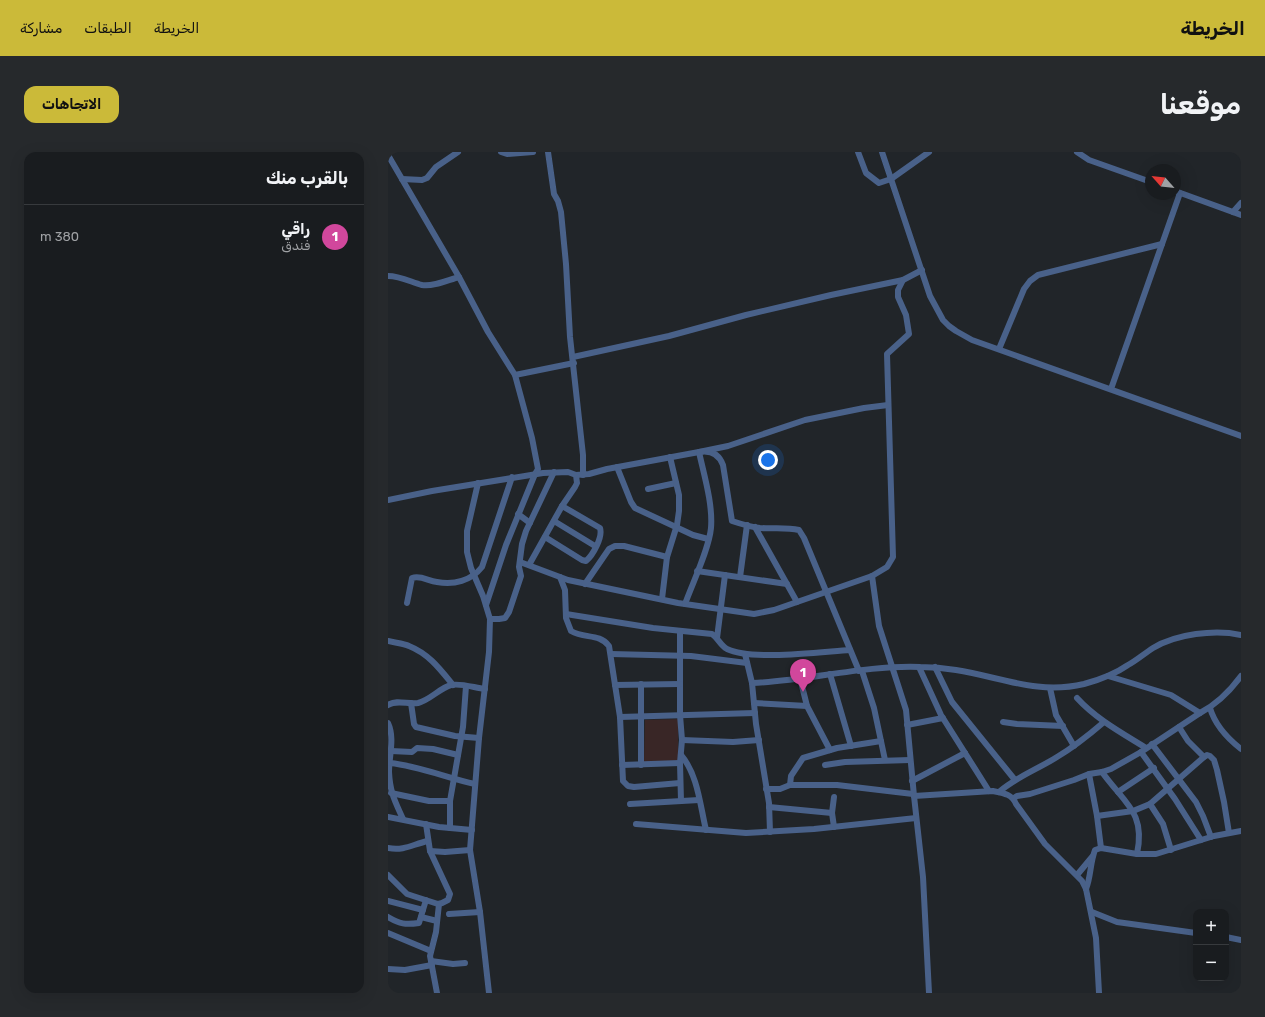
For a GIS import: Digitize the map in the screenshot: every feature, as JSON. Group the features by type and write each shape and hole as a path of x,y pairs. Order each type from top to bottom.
{"street":[{"path":"402,179 422,180 427,178 436,167 458,152"},
{"path":"501,152 507,154 533,152"},
{"path":"529,566 562,506 577,483 583,455 568,308 566,264 561,212 554,194 548,152"},
{"path":"858,152 866,173 874,181 879,183 891,179 929,152"},
{"path":"882,152 930,296 943,320 949,326 963,336 1241,436"},
{"path":"1077,152 1089,160 1145,180"},
{"path":"388,155 459,277 488,332 515,374 538,467 506,545 486,605"},
{"path":"1181,193 1241,215"},
{"path":"1111,389 1162,244 1176,200"},
{"path":"1233,212 1241,203"},
{"path":"999,349 1024,289 1030,281 1038,275 1162,244"},
{"path":"515,374 669,336 746,315 903,280 922,270"},
{"path":"388,276 423,285 429,285 459,277"},
{"path":"520,562 560,578 585,584 685,604 754,614 774,610 872,576 887,567 893,557 887,354 909,334 906,315 898,297 898,290 903,280"},
{"path":"388,500 512,477 554,472 568,472 579,475 699,452 728,446 805,420 888,404"},
{"path":"699,452 710,452 716,454 721,460 732,521 755,527 788,528 799,530 804,538 874,708 885,760"},
{"path":"685,604 711,528 710,507 699,452"},
{"path":"662,599 667,557 677,527 679,511 676,483 670,457"},
{"path":"617,467 631,502 635,508 693,535 708,539"},
{"path":"490,619 505,618 509,612 521,576 520,562 522,544 526,530 554,472"},
{"path":"407,603 412,578 417,577 436,582 450,583 474,576 482,567 512,477"},
{"path":"478,483 467,531 467,552 490,619 490,652 479,738 470,850 480,912 489,993"},
{"path":"648,490 676,483"},
{"path":"545,537 582,560 586,561 590,557 601,535 600,528 562,506"},
{"path":"518,514 530,522"},
{"path":"554,521 596,546"},
{"path":"740,577 747,525"},
{"path":"755,527 797,602"},
{"path":"585,584 610,549 615,546 624,546 667,557"},
{"path":"697,571 787,584"},
{"path":"717,638 725,575"},
{"path":"872,576 879,626 906,710 912,781 923,877 929,993"},
{"path":"560,578 564,590 566,618 571,631 576,634 605,640 609,646 620,717 622,780 628,786 634,787 680,783"},
{"path":"566,614 653,628 712,634 717,638 720,644 727,649 752,655 850,650"},
{"path":"680,631 680,715 682,740 680,763 681,802"},
{"path":"752,683 774,682 892,667 935,667 956,669 1015,683 1050,688 1084,684 1108,676 1128,665 1154,647 1174,638 1230,632 1241,635"},
{"path":"388,641 409,646 424,653 436,663 453,685"},
{"path":"611,654 691,656 748,663"},
{"path":"745,654 752,683 769,807 770,832"},
{"path":"919,667 943,718 989,791"},
{"path":"935,667 952,702 1015,780"},
{"path":"830,674 851,746"},
{"path":"1108,676 1171,694 1200,713"},
{"path":"1014,798 1074,780 1088,774 1102,772 1143,750 1210,708 1229,692 1241,676"},
{"path":"800,678 807,706 830,750"},
{"path":"641,684 641,765"},
{"path":"615,685 680,684"},
{"path":"388,705 390,703 412,703 424,700 453,685 485,689"},
{"path":"450,828 450,801 462,737 466,686"},
{"path":"1050,688 1056,715 1074,746"},
{"path":"1077,698 1084,706 1104,722 1143,750 1193,825 1201,840"},
{"path":"412,703 414,724 416,727 462,737 479,738"},
{"path":"754,703 807,706"},
{"path":"1210,708 1212,716 1217,724 1228,738 1241,749"},
{"path":"620,717 755,713"},
{"path":"907,725 943,718"},
{"path":"1003,722 1063,726"},
{"path":"999,792 1009,783 1059,756 1104,722"},
{"path":"388,723 391,731 389,771 391,793 403,819"},
{"path":"1179,727 1188,741 1204,757"},
{"path":"682,740 733,742 759,740"},
{"path":"790,785 791,776 803,758 830,750 881,741"},
{"path":"1152,744 1196,802 1211,837"},
{"path":"391,751 412,752 417,748 433,749 458,755"},
{"path":"912,781 965,753"},
{"path":"681,755 689,764 694,778 706,830"},
{"path":"1096,816 1133,811 1150,804 1207,755 1214,760 1224,802 1228,833"},
{"path":"825,765 845,762 910,760"},
{"path":"390,763 423,769 475,784"},
{"path":"622,765 680,763"},
{"path":"1118,792 1154,768"},
{"path":"1102,772 1133,811 1140,831 1140,841 1137,854"},
{"path":"1088,774 1100,848"},
{"path":"766,789 780,789 790,785 837,785 914,795 989,791 1004,793 1014,798 1016,804 1045,844 1077,875 1086,889 1092,912 1096,938 1099,993"},
{"path":"391,793 429,801 450,801"},
{"path":"834,797 832,813 834,827"},
{"path":"630,804 699,800"},
{"path":"1150,804 1163,824 1171,850"},
{"path":"769,807 832,813"},
{"path":"388,817 450,828 472,830"},
{"path":"636,824 746,833 834,827 916,818"},
{"path":"388,877 407,894 439,904 448,900 450,894 430,851 426,824"},
{"path":"1086,889 1095,850 1100,848 1137,854 1156,854 1211,837 1241,831"},
{"path":"388,848 405,849 418,843 428,841"},
{"path":"430,851 445,852 470,850"},
{"path":"1077,875 1093,856"},
{"path":"388,918 402,924 419,923 426,900"},
{"path":"388,901 437,921"},
{"path":"437,993 431,963 431,951 435,939 439,904"},
{"path":"449,914 480,912"},
{"path":"1092,912 1117,922 1193,934"},
{"path":"388,933 431,951"},
{"path":"1229,938 1241,940"},
{"path":"388,969 405,970 431,963 465,963"}],"shaded area":[{"path":"678,719 678,761 644,763 645,720"}],"place":[{"name":"راقي","path":"803,692"}]}
